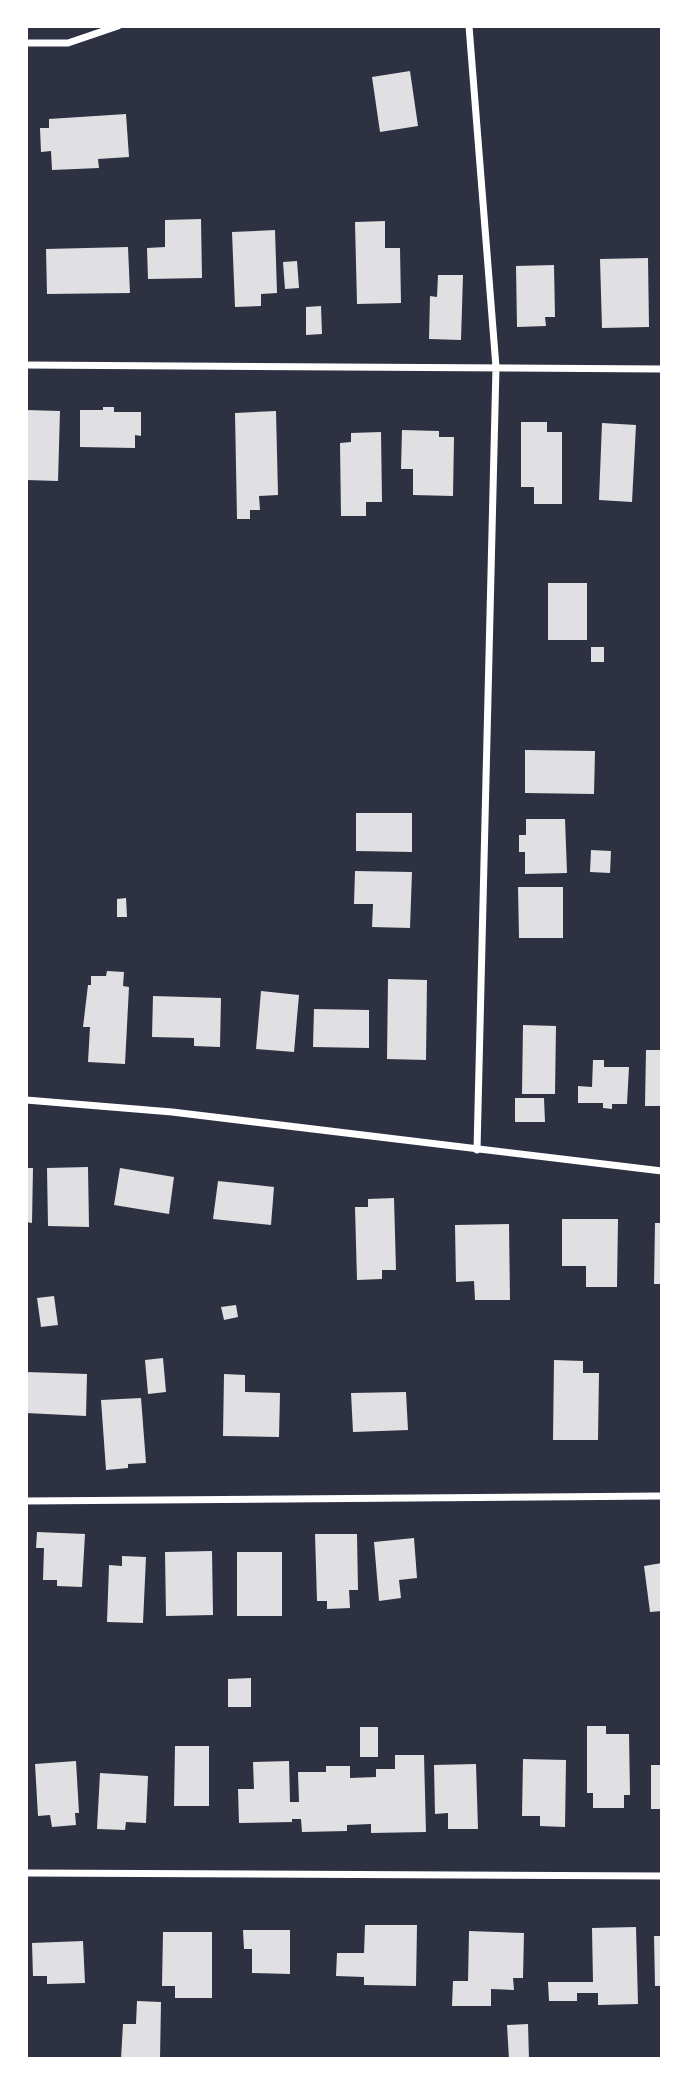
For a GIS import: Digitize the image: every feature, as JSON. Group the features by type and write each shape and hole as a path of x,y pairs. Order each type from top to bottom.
{"street":[{"path":"26,43 68,43 118,26"},
{"path":"469,26 496,367 477,1150"},
{"path":"26,365 662,369"},
{"path":"26,1100 172,1112 662,1171"},
{"path":"26,1501 662,1496"},
{"path":"26,1873 662,1876"}],"building":[{"path":"410,71 418,126 380,132 372,77"},
{"path":"126,114 129,157 98,159 99,168 52,170 51,151 41,152 40,128 49,128 49,119"},
{"path":"201,219 202,278 148,279 147,248 165,247 165,220"},
{"path":"385,221 385,248 400,248 401,303 357,304 355,222"},
{"path":"275,230 277,293 261,294 261,306 235,307 232,232"},
{"path":"128,247 130,293 47,294 46,249"},
{"path":"648,258 649,327 602,328 600,259"},
{"path":"297,261 299,288 285,289 283,262"},
{"path":"554,265 555,317 545,317 546,326 517,327 516,266"},
{"path":"438,275 463,275 461,340 429,339 430,296 437,297"},
{"path":"321,306 322,334 306,335 306,307"},
{"path":"103,407 114,407 114,412 141,412 141,436 135,435 135,448 80,447 80,410 103,410"},
{"path":"26,410 60,411 58,481 26,480"},
{"path":"276,411 278,495 259,496 260,510 250,510 250,519 237,519 235,413"},
{"path":"521,422 547,422 547,432 562,432 562,504 534,504 534,487 521,487"},
{"path":"602,423 636,425 632,502 599,500"},
{"path":"402,430 439,431 439,437 454,437 453,496 413,495 413,469 401,469"},
{"path":"381,432 382,502 366,502 366,516 341,516 340,443 351,442 351,433"},
{"path":"548,583 587,583 587,640 548,640"},
{"path":"591,647 604,647 604,662 591,662"},
{"path":"525,750 595,751 594,794 525,793"},
{"path":"356,813 412,813 412,852 356,851"},
{"path":"526,819 565,819 567,873 525,874 525,852 519,852 519,835 526,835"},
{"path":"591,850 611,851 610,873 590,872"},
{"path":"355,871 412,872 410,928 372,927 373,904 354,904"},
{"path":"518,887 563,887 563,938 519,938"},
{"path":"126,898 127,917 117,917 117,899"},
{"path":"107,971 124,972 123,986 129,987 125,1064 88,1062 90,1027 83,1027 88,985 91,985 91,976 106,976"},
{"path":"388,979 427,980 426,1060 387,1059"},
{"path":"261,991 299,995 294,1052 256,1049"},
{"path":"153,996 221,998 220,1047 194,1046 194,1038 152,1037"},
{"path":"314,1009 369,1010 369,1048 313,1047"},
{"path":"523,1025 556,1026 555,1094 522,1094"},
{"path":"646,1050 662,1050 662,1106 645,1106"},
{"path":"593,1060 604,1060 604,1067 629,1067 627,1104 612,1104 612,1109 603,1108 603,1103 578,1103 578,1086 592,1087"},
{"path":"515,1098 544,1098 545,1122 515,1122"},
{"path":"88,1167 89,1227 48,1226 47,1168"},
{"path":"26,1168 33,1168 32,1223 26,1222"},
{"path":"120,1168 174,1177 169,1214 114,1205"},
{"path":"218,1181 274,1187 271,1225 213,1219"},
{"path":"394,1198 396,1270 382,1270 382,1279 357,1280 355,1207 368,1207 368,1199"},
{"path":"562,1219 618,1219 617,1287 586,1287 586,1266 562,1266"},
{"path":"655,1223 662,1223 662,1284 654,1284"},
{"path":"509,1224 510,1300 475,1300 474,1281 456,1282 455,1225"},
{"path":"54,1296 58,1325 41,1327 37,1298"},
{"path":"236,1305 238,1317 224,1320 221,1307"},
{"path":"163,1358 166,1392 148,1394 145,1360"},
{"path":"554,1360 583,1361 583,1373 599,1373 598,1440 553,1440"},
{"path":"26,1372 87,1374 86,1416 26,1413"},
{"path":"224,1374 245,1375 245,1392 280,1393 279,1437 223,1436"},
{"path":"406,1392 408,1430 353,1432 351,1393"},
{"path":"141,1398 146,1463 128,1464 128,1468 106,1470 101,1400"},
{"path":"37,1532 85,1534 82,1587 57,1586 57,1580 43,1580 44,1548 36,1548"},
{"path":"315,1534 357,1534 358,1590 349,1590 350,1608 327,1609 327,1601 317,1601"},
{"path":"414,1538 417,1578 399,1580 401,1598 379,1601 374,1542"},
{"path":"212,1551 213,1615 166,1616 165,1552"},
{"path":"237,1552 282,1552 282,1616 237,1616"},
{"path":"122,1556 146,1557 143,1623 107,1622 109,1565 122,1566"},
{"path":"662,1563 662,1611 650,1612 644,1566"},
{"path":"251,1678 251,1707 228,1707 228,1679"},
{"path":"587,1726 606,1726 606,1734 629,1734 630,1795 624,1795 624,1808 593,1808 593,1793 587,1793"},
{"path":"360,1727 378,1727 378,1757 360,1757"},
{"path":"175,1746 209,1746 209,1806 174,1806"},
{"path":"395,1755 424,1755 426,1832 371,1833 371,1824 347,1825 347,1831 302,1832 301,1819 292,1819 292,1822 239,1823 238,1789 254,1789 253,1762 289,1761 290,1802 299,1802 298,1772 326,1772 326,1766 350,1766 350,1778 376,1777 376,1769 395,1769"},
{"path":"523,1759 566,1760 565,1827 540,1826 540,1816 522,1816"},
{"path":"76,1761 79,1813 75,1813 76,1825 52,1827 50,1815 38,1816 35,1764"},
{"path":"476,1764 478,1829 448,1829 448,1813 435,1814 434,1765"},
{"path":"651,1765 662,1765 662,1809 651,1809"},
{"path":"100,1773 148,1776 146,1823 126,1822 125,1830 97,1829"},
{"path":"365,1925 417,1925 416,1986 364,1985 364,1977 336,1976 337,1953 364,1953"},
{"path":"636,1927 638,2004 598,2005 598,1993 577,1993 577,2001 549,2001 548,1982 593,1982 592,1928"},
{"path":"243,1930 290,1930 290,1974 252,1973 252,1949 244,1949"},
{"path":"469,1931 524,1933 523,1978 513,1978 514,1990 491,1989 491,2006 452,2006 453,1981 468,1981"},
{"path":"163,1932 212,1932 212,1998 175,1998 175,1986 162,1986"},
{"path":"654,1936 662,1936 662,1986 655,1986"},
{"path":"83,1941 85,1983 47,1984 47,1976 33,1976 32,1943"},
{"path":"137,2001 161,2002 160,2059 121,2059 123,2024 136,2024"},
{"path":"528,2024 529,2059 509,2059 507,2025"}]}
